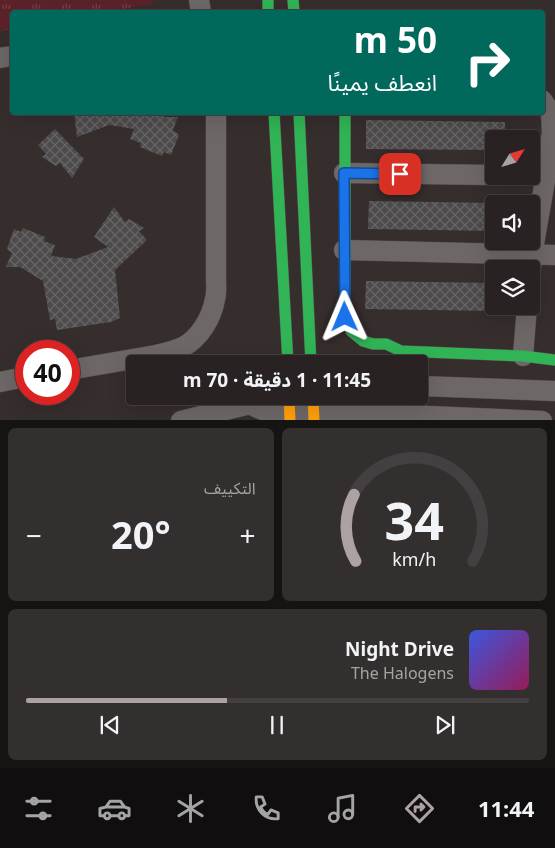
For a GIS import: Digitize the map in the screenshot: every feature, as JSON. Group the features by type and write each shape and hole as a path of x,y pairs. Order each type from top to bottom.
{"main road":[{"path":"274,115 288,355"},
{"path":"299,115 311,355"},
{"path":"345,115 345,317 351,331 363,341 373,344 386,344 401,351 523,356 555,360"}],"street":[{"path":"540,172 552,133 551,113 545,104"},
{"path":"80,368 170,352 185,346 200,333 210,317 216,298 216,115"},
{"path":"344,173 485,175"},
{"path":"531,260 538,185"},
{"path":"344,250 500,260"},
{"path":"538,260 555,255"},
{"path":"523,356 526,315"},
{"path":"0,382 15,380"},
{"path":"428,386 555,391"},
{"path":"181,420 236,405"},
{"path":"256,405 258,408 266,412 313,409 542,420"}],"green space":[{"path":"0,0 153,0 153,4 116,10 10,10 10,29 0,31"}],"building":[{"path":"74,115 162,115 165,117 178,117 173,130 179,135 171,155 164,152 162,156 140,147 141,143 130,139 134,129 109,125 77,137"},
{"path":"366,120 505,122 505,130 485,130 485,150 366,149"},
{"path":"55,129 84,159 72,178 60,163 56,166 42,157 46,154 38,145"},
{"path":"369,201 485,203 485,231 368,229"},
{"path":"114,207 125,222 129,219 144,228 139,231 147,240 115,270 120,318 111,322 57,330 55,319 50,320 43,281 20,267 6,267 12,253 7,249 14,229 21,232 23,228 45,237 44,241 55,245 51,256 76,259 108,247 94,237"},
{"path":"366,281 485,283 485,311 365,309"}],"traffic: fast":[{"path":"268,0 268,10"},
{"path":"293,0 294,10"},
{"path":"274,115 288,355"},
{"path":"299,115 311,355"},
{"path":"345,115 345,317 351,331 363,341 373,344 386,344 401,351 523,356 555,360"}],"traffic: slow":[{"path":"289,405 290,420"},
{"path":"313,405 314,420"}],"route":[{"path":"345,317 344,173 400,174"}]}
